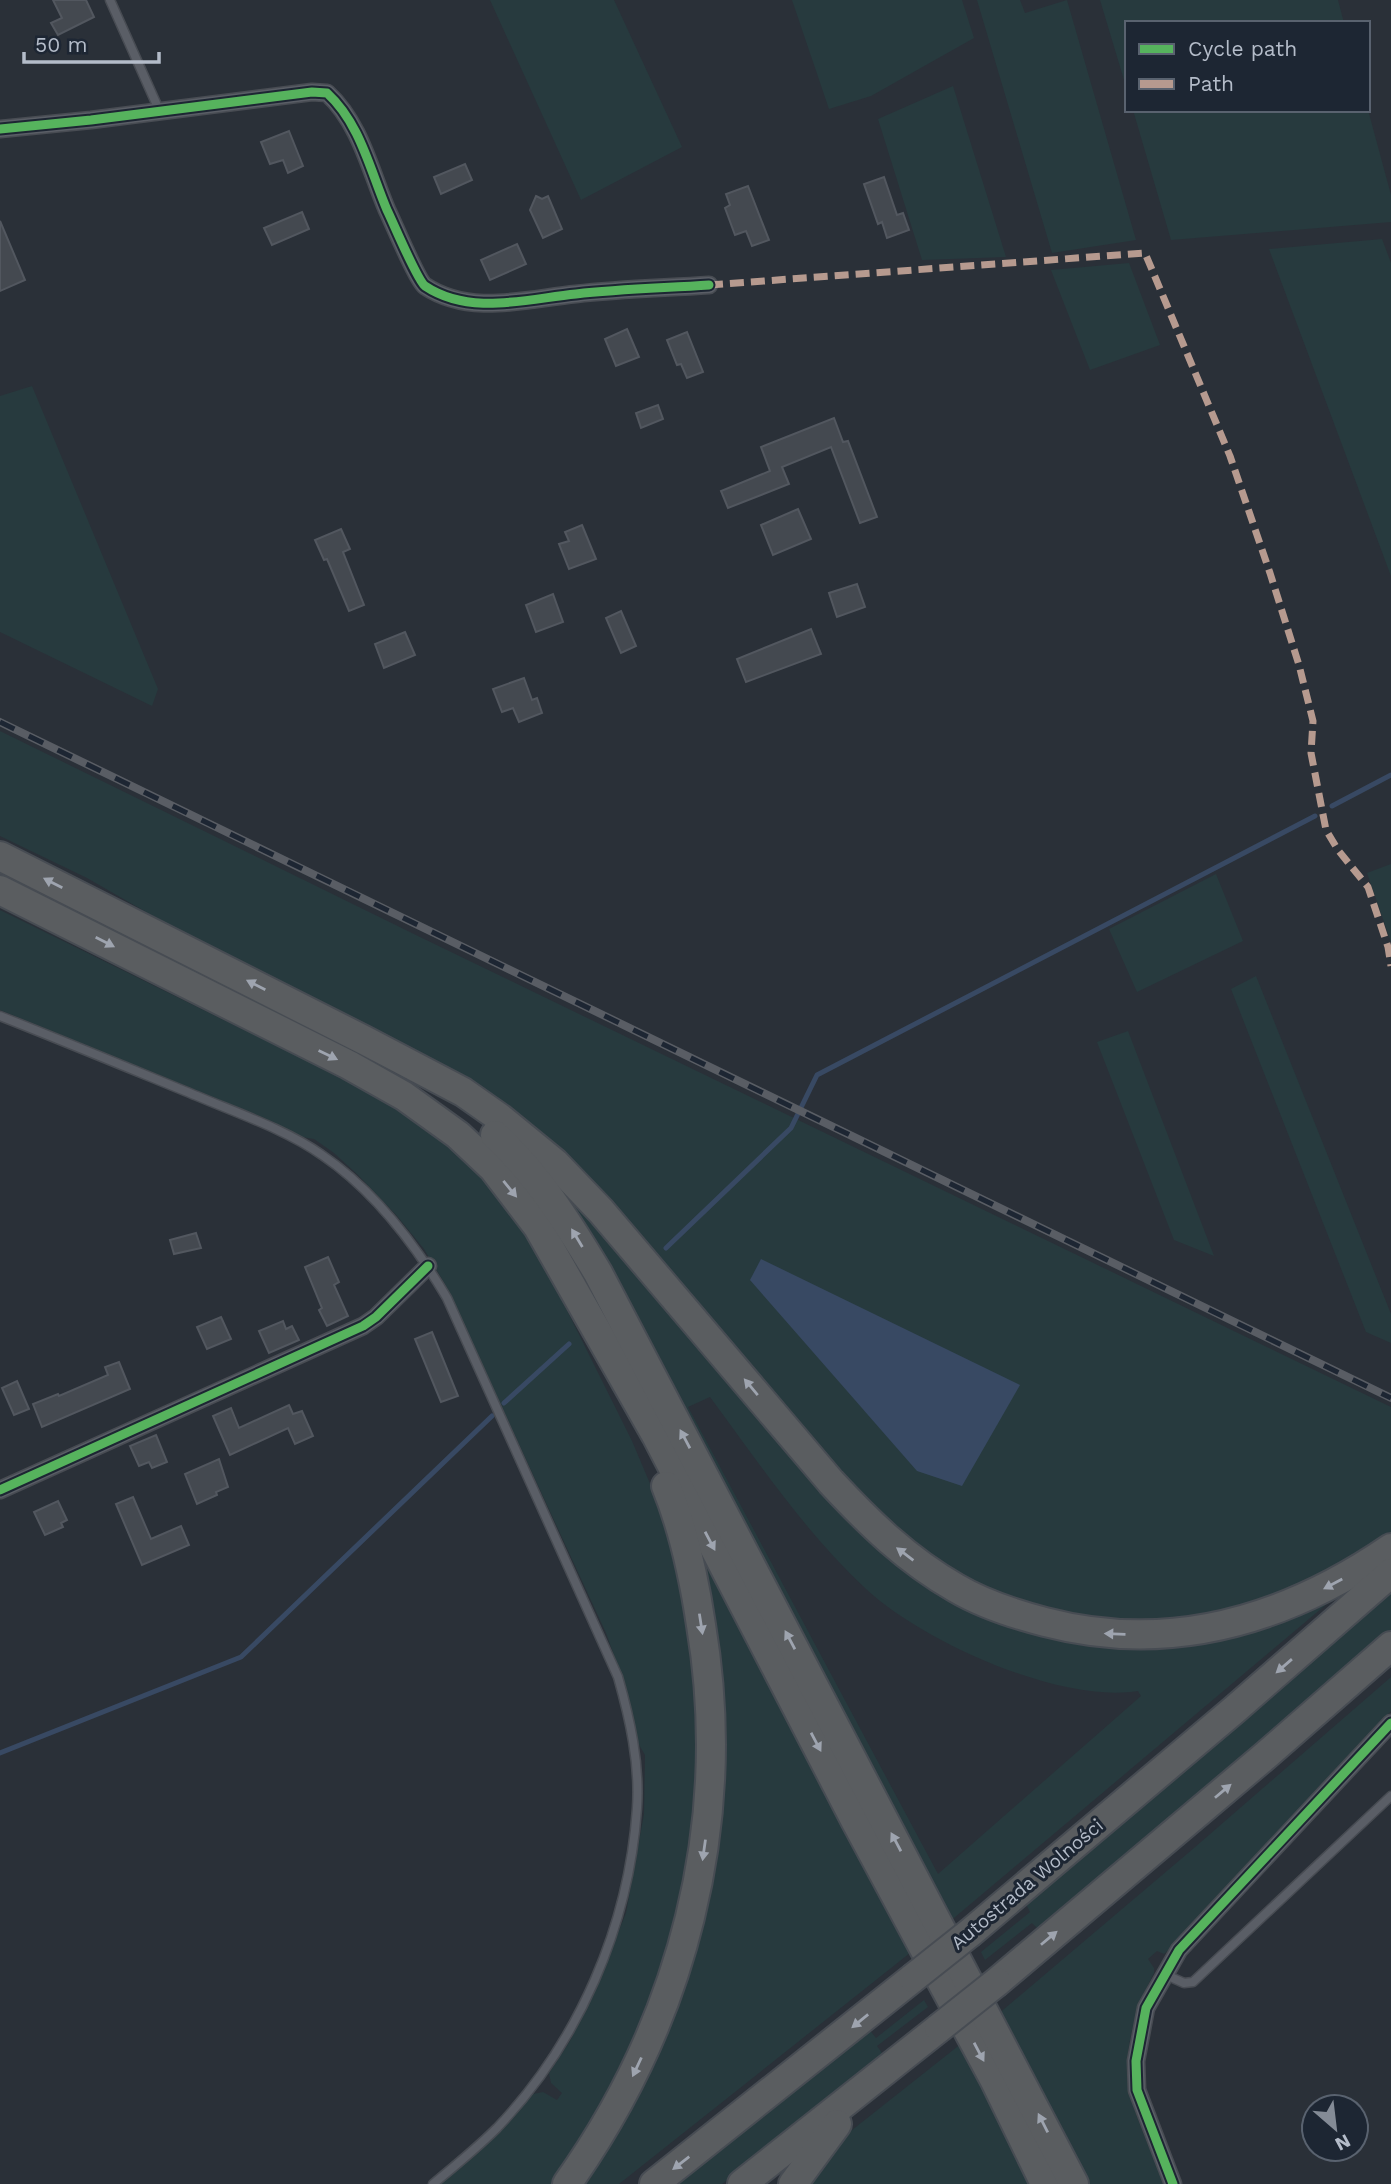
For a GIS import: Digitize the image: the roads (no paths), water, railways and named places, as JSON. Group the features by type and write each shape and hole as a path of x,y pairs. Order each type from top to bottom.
{"highway":[{"path":"0,856 364,1040 484,1106 563,1171 639,1254 855,1508 899,1550 967,1594 1019,1616 1074,1630 1117,1634 1186,1633 1265,1615 1311,1596 1391,1548"},
{"path":"0,890 349,1065 434,1116 492,1168 524,1206 557,1259 656,1435 861,1832 995,2081 1045,2184"},
{"path":"425,1074 516,1154 554,1202 587,1255 1074,2184"},
{"path":"567,2184 626,2091 662,2011 678,1963 699,1882 710,1801 710,1723 706,1655 686,1549 669,1494 608,1352"},
{"name":"Autostrada Wolności","path":"654,2184 971,1932 1234,1710 1391,1573"},
{"path":"742,2184 997,1982 1391,1646"},
{"path":"793,2184 818,2146 872,2081"}],"street":[{"path":"0,129 312,92 327,93 341,106 353,125 387,209 422,284 448,296 475,303 511,303 576,294 709,285"},
{"path":"0,1490 363,1326 376,1317 428,1266"},
{"path":"1173,2184 1137,2090 1136,2061 1146,2008 1179,1950 1391,1723"}],"lane":[{"path":"110,0 160,112"},
{"path":"0,1016 232,1111 321,1154 400,1228 428,1266 453,1311 618,1677 629,1715 636,1757 637,1806 624,1898 610,1942 564,2041 527,2093 497,2128 433,2184"},
{"path":"1164,1974 1184,1983 1193,1982 1391,1796"}],"water":[{"path":"761,1259 1020,1385 962,1486 917,1471 750,1280"}],"waterway":[{"path":"1332,806 1391,775"},
{"path":"666,1248 791,1128 817,1075 1315,816"},
{"path":"504,1403 569,1344"},
{"path":"0,1753 241,1657 492,1416"}],"railway":[{"path":"0,722 1391,1398"}]}
